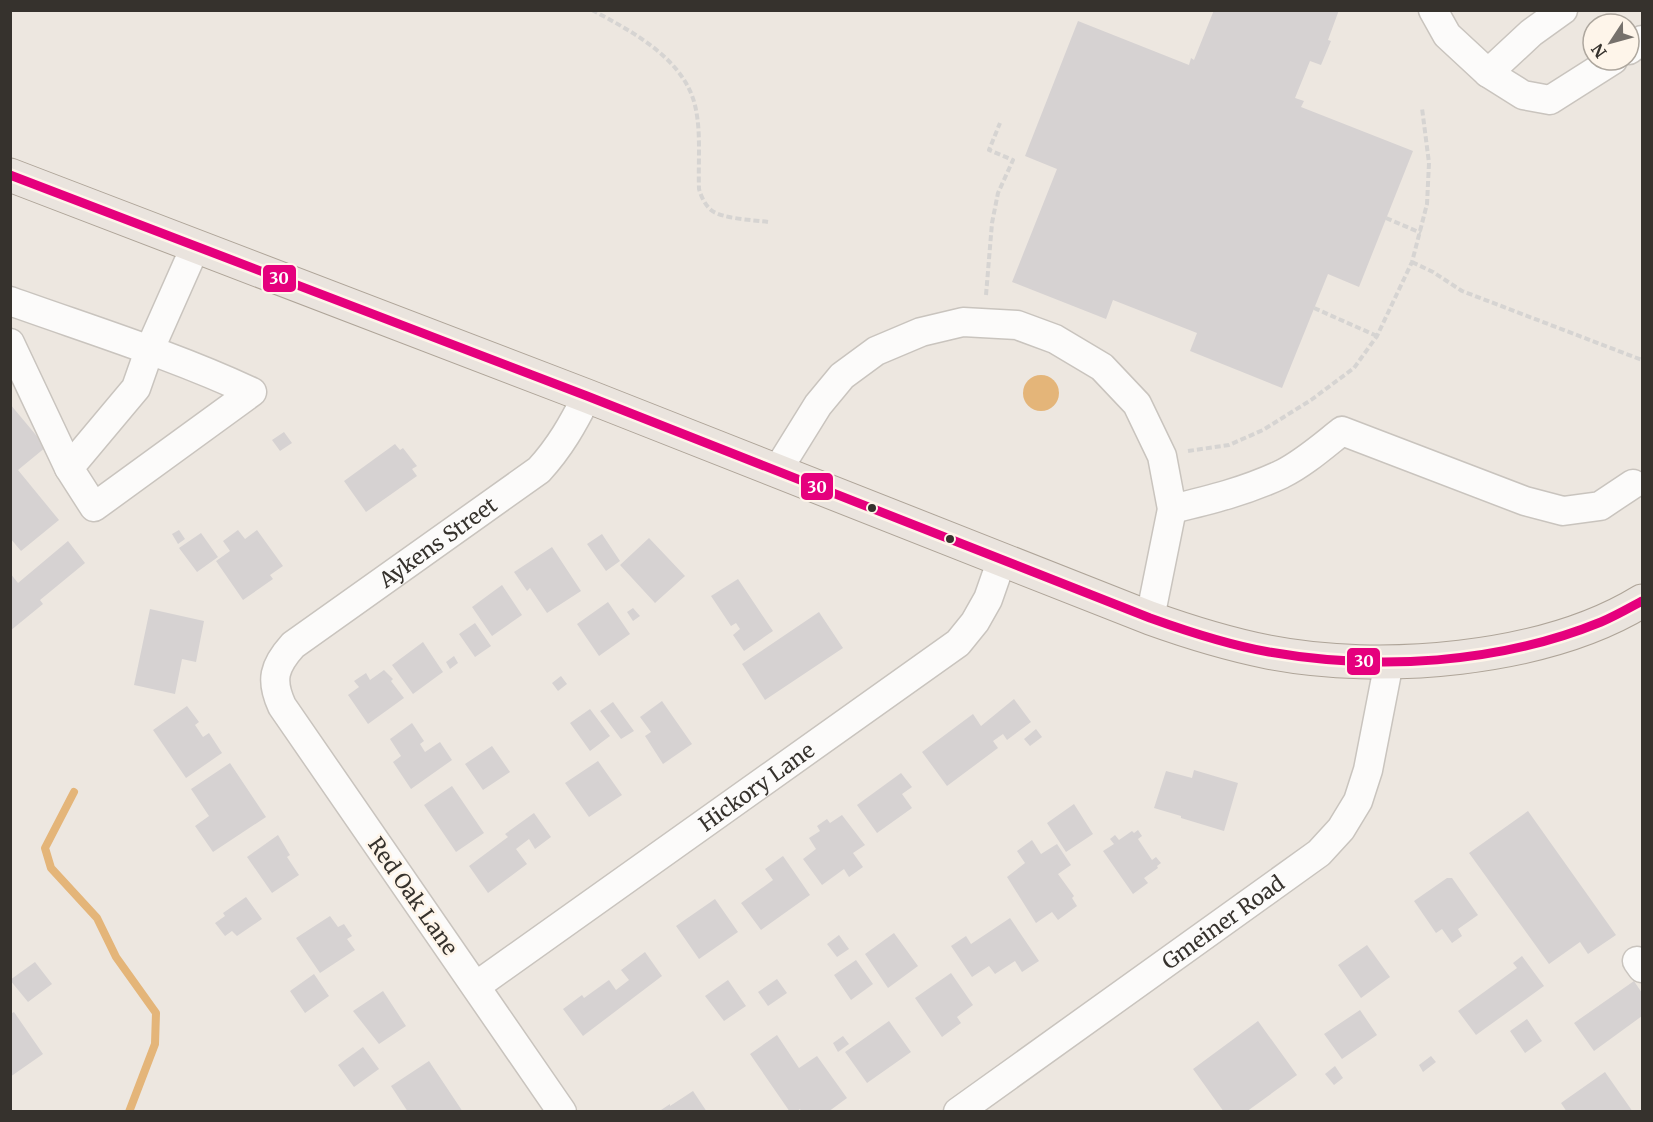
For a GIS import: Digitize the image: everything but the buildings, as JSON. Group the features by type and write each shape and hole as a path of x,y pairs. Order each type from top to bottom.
{"main road":[{"path":"10,174 1209,639 1270,653 1332,660 1389,662 1488,654 1527,646 1588,627 1642,601"}],"street":[{"path":"1433,10 1447,35 1488,73 1523,94 1550,100 1594,72"},
{"path":"1488,73 1531,33 1563,10"},
{"path":"69,468 136,388 149,351 196,245"},
{"path":"10,301 225,379 252,392 94,507 69,468 10,343"},
{"path":"777,471 818,405 842,376 876,351 921,332 963,322 1017,325 1055,339 1102,367 1137,404 1162,456 1172,509 1150,618"},
{"name":"Aykens Street","path":"275,676 281,659 293,645 539,470 557,451 571,430 587,396"},
{"path":"1172,509 1224,497 1283,473 1316,452 1342,431 1525,501 1563,511 1600,506 1633,484"},
{"name":"Hickory Lane","path":"476,986 958,643 988,599 1002,559"},
{"name":"Gmeiner Road","path":"958,1112 1319,853 1341,829 1358,801 1368,770 1389,662"},
{"name":"Red Oak Lane","path":"275,676 277,694 282,706 562,1112"}],"path":[{"path":"592,10 652,46 681,76 690,91 696,110 699,189 711,210 721,215 768,222"},
{"path":"1179,453 1229,445 1263,430 1311,400 1354,368 1377,336 1412,262 1427,204 1429,163 1422,108"},
{"path":"986,302 992,223 998,193 1013,160 989,150 1000,123"},
{"path":"1386,218 1421,234"},
{"path":"1412,262 1433,272 1462,291 1642,360"},
{"path":"1314,308 1377,336"}],"shaded area":[{"path":"1041,375 1054,380 1059,393 1054,406 1041,411 1028,406 1023,393 1028,380"}],"waterway":[{"path":"74,792 45,848 51,868 97,918 116,957 156,1013 155,1044 129,1112"}],"transit line":[{"name":"30","path":"10,175 587,396 1150,618 1224,642 1310,658 1395,662 1437,660 1521,647 1562,636 1601,622 1642,601"}]}
